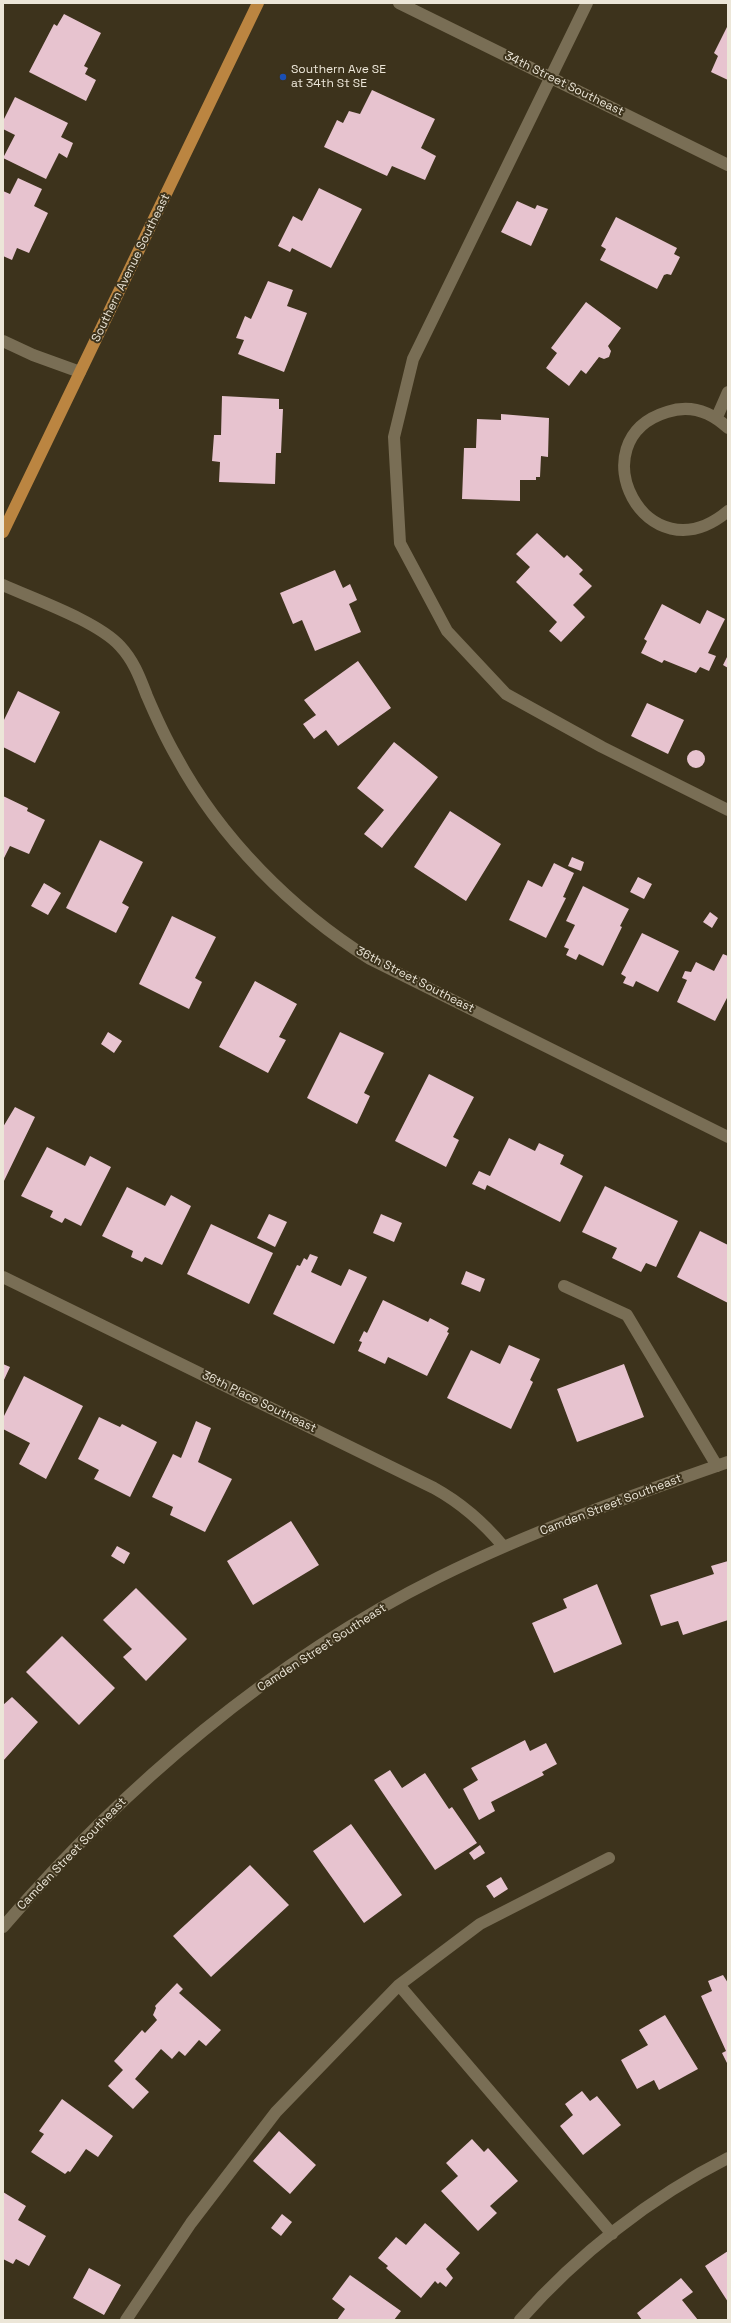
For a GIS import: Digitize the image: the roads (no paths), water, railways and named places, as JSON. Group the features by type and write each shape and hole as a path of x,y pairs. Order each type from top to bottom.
{"main road":[{"name":"Southern Avenue Southeast","path":"3,532 258,3"}],"street":[{"name":"34th Street Southeast","path":"399,3 728,165"},
{"path":"587,3 413,359 394,438 400,543 447,631 506,694 602,746 728,810"},
{"path":"3,341 33,355 80,372"},
{"path":"716,417 728,392"},
{"path":"728,428 716,417 697,409 676,409 655,415 639,429 627,447 624,468 627,489 637,508 654,521 669,527 685,529 702,527 717,520 728,511"},
{"name":"36th Street Southeast","path":"3,585 96,627 120,645 137,670 164,734 177,758 207,805 242,849 268,877 324,928 370,959 728,1137"},
{"name":"36th Place Southeast","path":"3,1277 434,1488 466,1509 491,1532 503,1546"},
{"path":"564,1286 627,1315 722,1464"},
{"name":"Camden Street Southeast","path":"3,1927 56,1867 116,1807 151,1775 248,1696 348,1629 437,1578 503,1546 600,1506 722,1464"},
{"path":"126,2320 191,2223 276,2112 399,1986 480,1924 608,1858"},
{"path":"399,1986 612,2234"},
{"path":"520,2320 557,2282 612,2234 674,2190 728,2158"}],"place":[{"name":"Southern Ave SE at 34th St SE","path":"283,77"}]}
